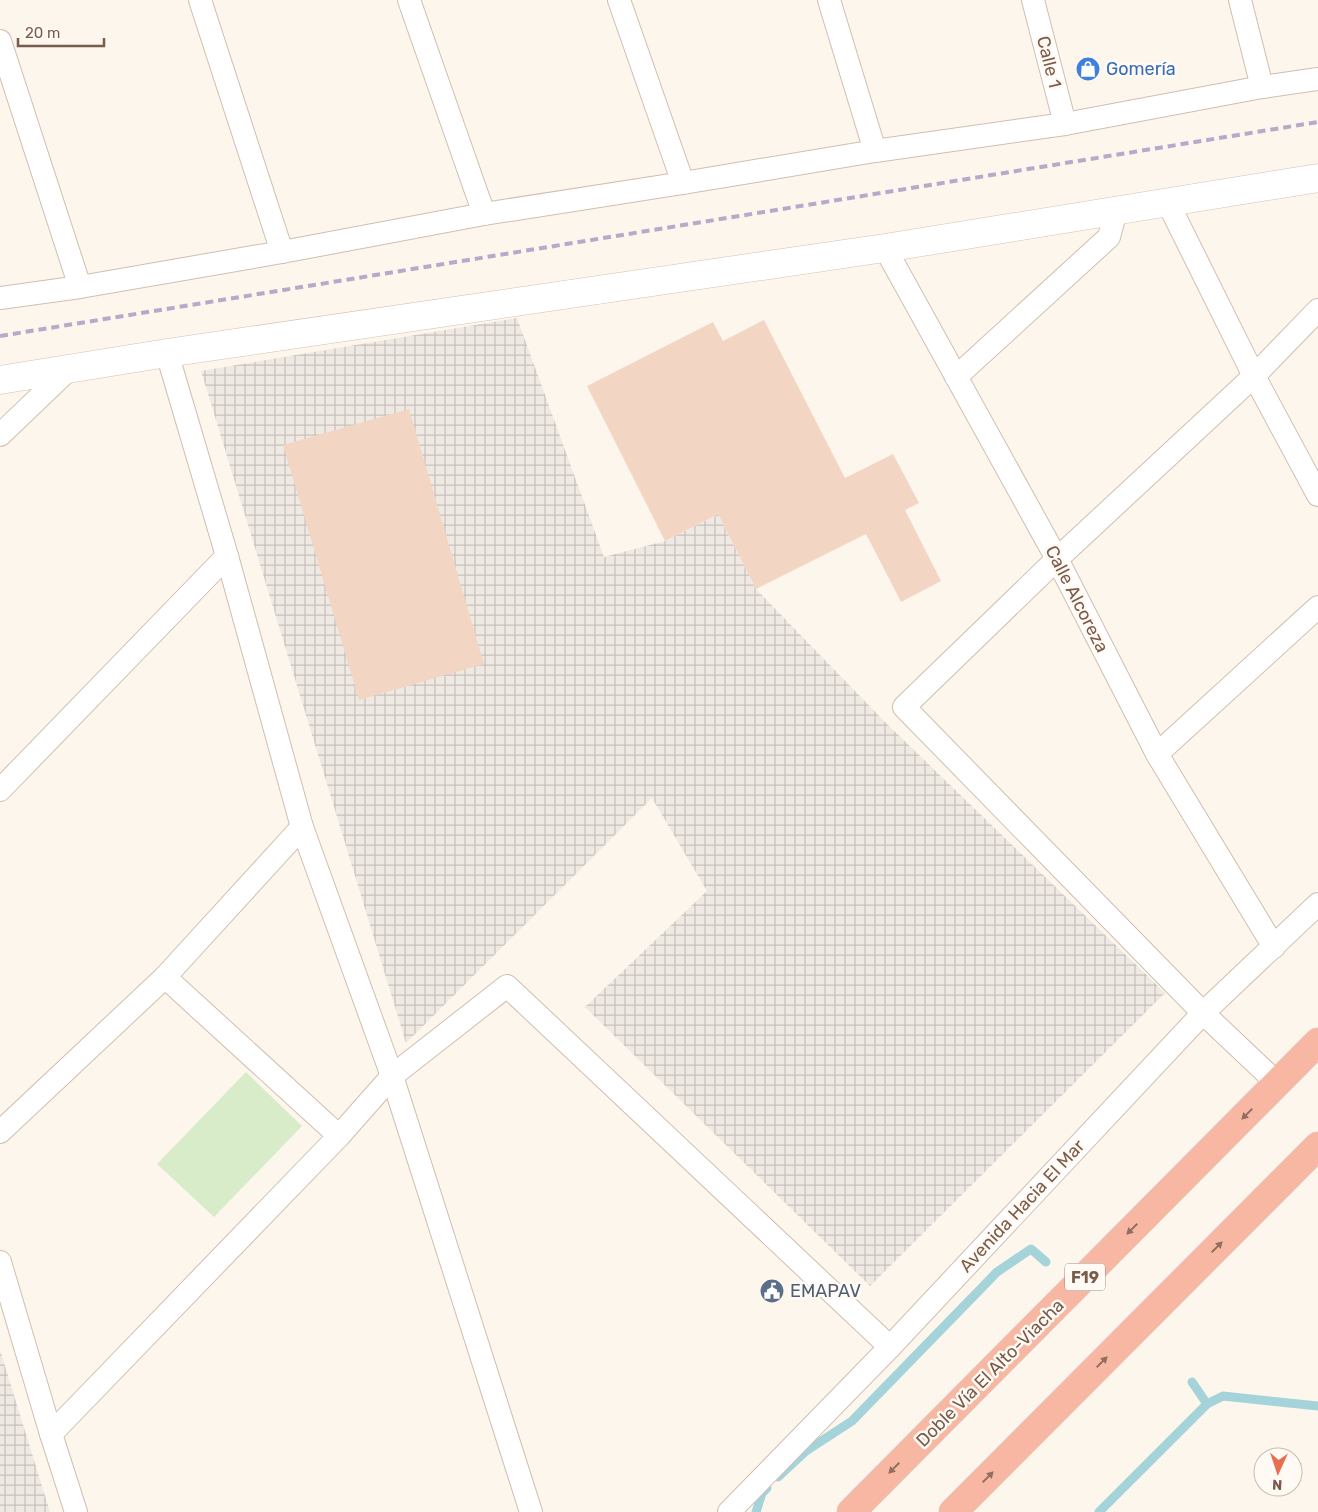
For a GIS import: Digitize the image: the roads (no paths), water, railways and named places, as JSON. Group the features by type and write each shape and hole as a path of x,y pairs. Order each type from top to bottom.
{"highway":[{"name":"Doble Vía El Alto-Viacha","path":"851,1512 1318,1042"},
{"path":"953,1512 1318,1146"}],"street":[{"path":"200,0 282,252"},
{"path":"409,0 484,214"},
{"path":"619,0 683,183"},
{"path":"829,0 875,151"},
{"name":"Calle 1","path":"1033,0 1064,124"},
{"path":"1240,0 1262,87"},
{"path":"0,41 80,287"},
{"path":"0,298 80,287 282,252 484,214 875,151 1064,124 1262,87 1318,79"},
{"path":"0,380 167,353 885,248 1318,178"},
{"path":"1168,203 1254,376 1318,495"},
{"path":"956,377 1109,237 1116,211"},
{"name":"Calle Alcoreza","path":"885,248 1057,559 1157,754 1274,947"},
{"path":"1277,1083 1203,1014 904,707 1057,559 1254,376 1318,310"},
{"path":"167,353 227,556 302,827 392,1076 531,1512"},
{"path":"0,435 69,369"},
{"path":"0,790 227,556"},
{"path":"1157,754 1318,607"},
{"path":"0,1132 165,977 302,827"},
{"name":"Avenida Hacia El Mar","path":"729,1512 890,1347 1203,1014 1318,904"},
{"path":"165,977 339,1136"},
{"path":"51,1434 339,1136 392,1076 507,986 890,1347"},
{"path":"0,1262 76,1512"}],"waterway":[{"path":"778,1477 806,1451 852,1421 997,1272 1031,1249 1046,1262"},
{"path":"1192,1382 1207,1404"},
{"path":"1099,1512 1207,1404 1223,1396 1318,1406"},
{"path":"756,1512 762,1493 767,1488"}],"railway":[{"path":"0,336 1318,122"}],"place":[{"name":"Gomería","path":"1088,69"},
{"name":"EMAPAV","path":"772,1291"}]}
